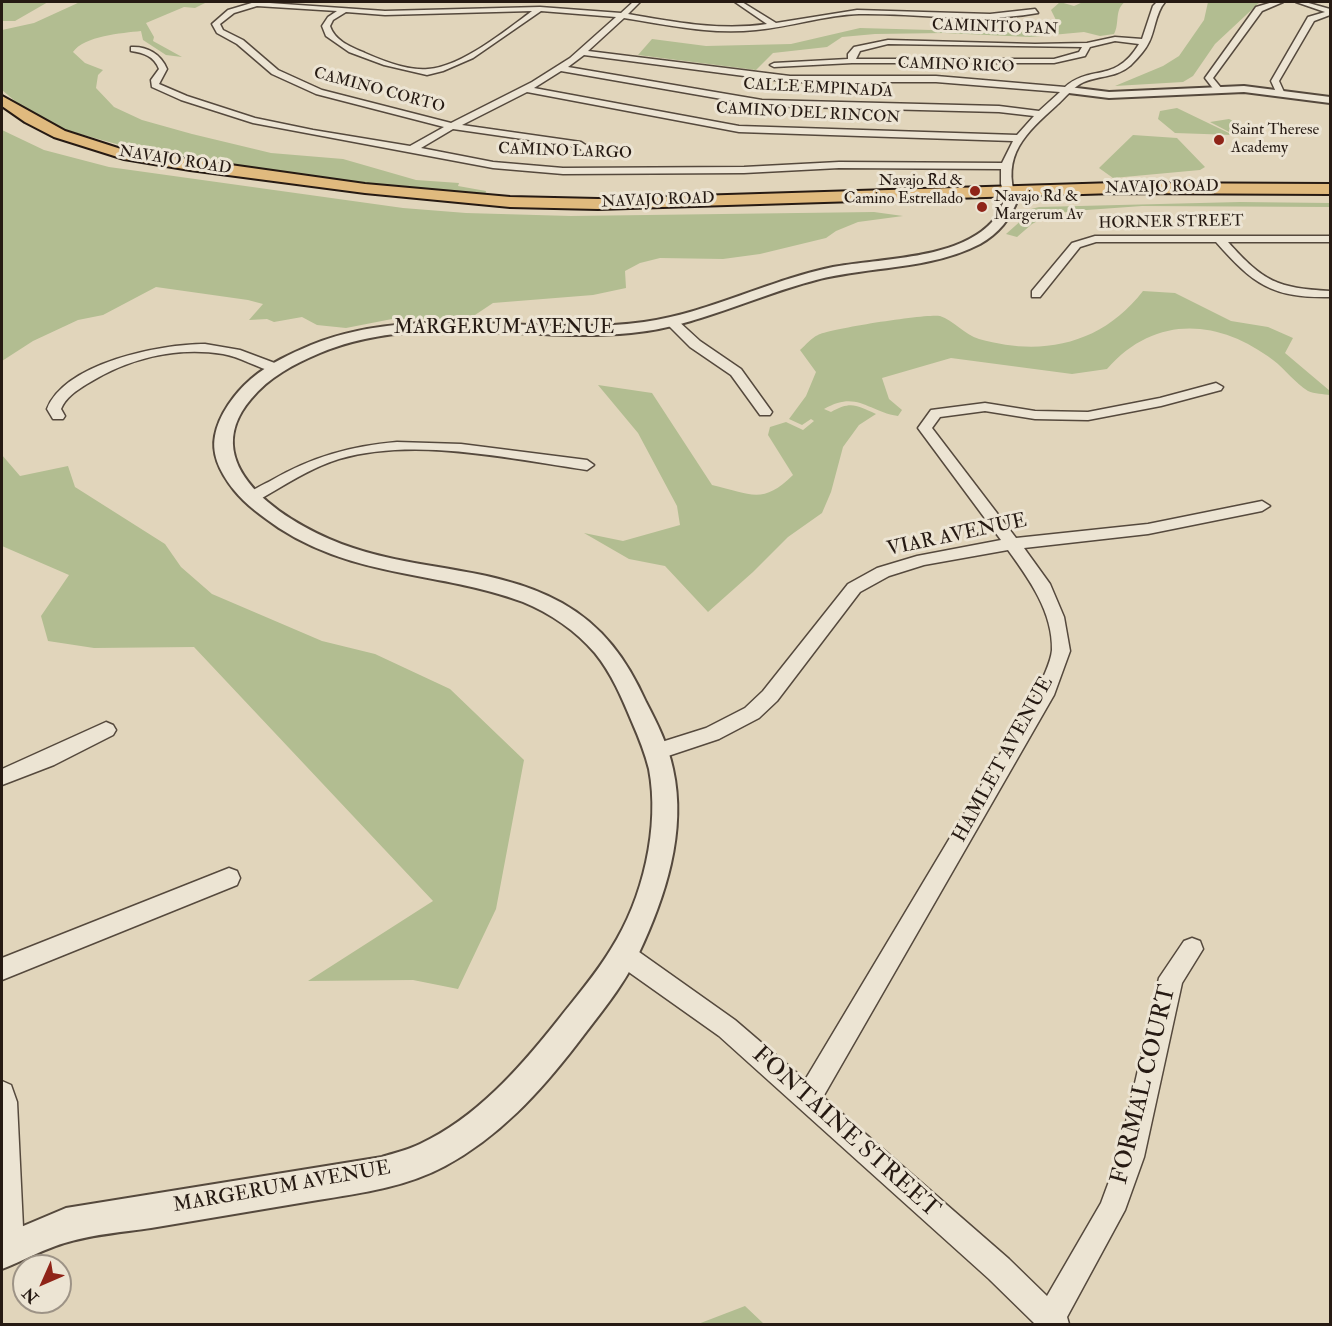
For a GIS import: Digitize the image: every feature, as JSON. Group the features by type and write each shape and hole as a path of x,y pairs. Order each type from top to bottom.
{"main road":[{"name":"NAVAJO ROAD","path":"2,100 21,116 47,131 116,153 186,165 459,200 550,204 1330,189"},
{"name":"NAVAJO ROAD","path":"2,113 37,135 74,149 108,158 178,170 455,206 545,210 1009,195"},
{"name":"NAVAJO ROAD","path":"1136,192 1330,197"}],"street":[{"path":"548,2 539,9 493,42 465,58 436,70 424,72 362,55 336,42 328,34 326,25 343,10 416,16 539,9 621,15 689,27 729,29 776,26 809,18 856,12 990,16 1035,11"},
{"path":"412,149 526,89 560,68 637,2"},
{"path":"738,2 776,26"},
{"path":"1009,195 1006,166 1010,151 1019,138 1041,114 1075,84 1114,73 1122,68 1146,42 1157,6 1161,2"},
{"path":"1218,88 1209,78 1259,9 1279,2"},
{"path":"1299,2 1330,12"},
{"name":"CAMINO CORTO","path":"343,10 264,3 244,5 220,18 216,27 240,42 287,79 319,92 353,103 452,126 581,145 587,150"},
{"path":"1280,92 1275,81 1311,19 1330,12"},
{"name":"CAMINITO PAN","path":"852,62 852,54 857,49 888,42 1026,46 1087,45 1115,39 1146,42"},
{"path":"774,65 852,62 1054,61 1068,60 1082,54 1087,45"},
{"name":"CAMINO LARGO","path":"134,49 147,51 160,60 163,69 154,80 155,85 184,98 283,127 493,165 563,171 744,170 877,165 1006,166"},
{"name":"CAMINO RICO","path":"581,52 778,78 824,81 947,80 1109,95 1218,88 1280,92 1330,100"},
{"name":"CALLE EMPINADA","path":"560,68 762,104 999,109 1041,114"},
{"name":"CAMINO DEL RINCON","path":"526,89 739,129 1019,138"},
{"name":"MARGERUM AVENUE","path":"5,1250 66,1225 382,1173 425,1159 478,1128 537,1072 624,955 650,896 662,846 664,797 657,752 625,679 602,645 562,612 534,599 501,588 362,560 335,551 298,533 252,498 235,479 226,463 223,446 225,431 233,411 254,384 275,368 317,346 346,336 395,328 428,326 598,330 629,329 672,322 816,275 937,253 968,245 996,228 1007,213 1009,195"},
{"path":"1219,239 1248,272 1273,287 1299,294 1330,294"},
{"name":"HORNER STREET","path":"1036,294 1076,246 1095,240 1330,239"},
{"path":"672,322 695,344 736,372 765,412"},
{"path":"58,416 54,409 57,399 92,375 118,362 173,349 220,350 240,354 275,368"},
{"name":"HAMLET AVENUE","path":"808,1099 1045,695 1061,651 1055,617 1042,584 925,429 926,424 936,413 985,407 1035,415 1088,416 1161,402 1216,387"},
{"path":"252,498 299,471 337,456 381,446 428,447 587,465"},
{"name":"VIAR AVENUE","path":"657,752 712,734 752,713 770,696 854,588 883,572 923,560 1011,544 1148,529 1262,506"},
{"path":"2,777 47,759 106,730"},
{"path":"2,969 229,878"},
{"name":"FORMAL COURT","path":"1053,1322 1112,1210 1131,1157 1171,978 1192,949"},
{"name":"FONTAINE STREET","path":"624,955 727,1029 999,1269 1053,1322"},
{"path":"2,1094 5,1124 5,1250"}],"green space":[{"path":"2,2 48,2 15,21 2,21"},
{"path":"80,2 207,2 195,8 184,7 146,23 154,37 153,41 182,57 166,55 143,40 141,31 94,39 73,52 85,63 103,70 98,75 96,88 114,107 142,120 271,153 343,159 416,180 459,183 458,186 486,191 485,196 356,182 142,151 58,128 28,112 2,90 2,30 34,23"},
{"path":"1060,2 1074,6 1083,2 1125,2 1119,9 1114,34 1100,36 1084,32 1030,37 944,33 842,37 827,47 773,53 756,70 638,55 652,39 706,46 791,44 860,28 1002,32 1056,28 1057,22 1051,10"},
{"path":"1208,2 1260,2 1215,44 1193,76 1183,82 1115,86 1163,66 1179,56 1204,20"},
{"path":"1177,108 1233,135 1175,133 1158,119 1160,111"},
{"path":"1229,119 1255,131 1235,135 1210,122"},
{"path":"2,130 44,150 109,167 403,208 466,213 571,216 874,212 903,216 858,222 826,238 760,254 723,259 660,258 640,263 625,271 626,288 593,295 493,303 469,319 392,319 346,328 317,325 302,317 274,322 267,319 249,320 263,304 156,287 103,315 78,320 33,341 2,361"},
{"path":"1133,135 1177,138 1205,167 1200,170 1113,178 1099,168"},
{"path":"1240,202 1330,203 1330,207 1142,206 1073,211 1049,215 1032,224 1017,237 1006,234 1024,218 1027,210 1039,207"},
{"path":"1143,291 1175,293 1231,321 1268,327 1293,338 1285,353 1330,391 1330,395 1308,391 1273,360 1252,346 1231,336 1209,330 1188,328 1166,331 1126,351 1107,369 1072,374 951,358 882,378 889,399 902,410 898,416 845,401 824,409 831,412 849,405 876,414 859,425 843,447 831,492 822,513 788,537 708,612 665,566 629,559 584,533 623,541 680,525 677,506 638,433 598,385 652,393 712,485 747,494 764,494 783,484 793,475 768,435 770,427 786,422 803,430 814,421 811,419 802,425 789,419 806,396 816,372 800,350 815,336 878,322 940,316 979,339 1026,347 1048,346 1070,342 1109,323 1127,309"},
{"path":"2,455 20,476 68,466 75,487 165,544 181,567 212,594 322,641 375,654 450,689 524,760 496,909 458,989 413,980 308,981 433,901 194,647 94,648 48,641 41,616 69,575 2,546"},
{"path":"745,1306 764,1324 698,1324"}],"place":[{"name":"Saint Therese Academy","path":"1219,140"},
{"name":"Navajo Rd & Camino Estrellado","path":"975,191"},
{"name":"Navajo Rd & Margerum Av","path":"982,207"}]}
